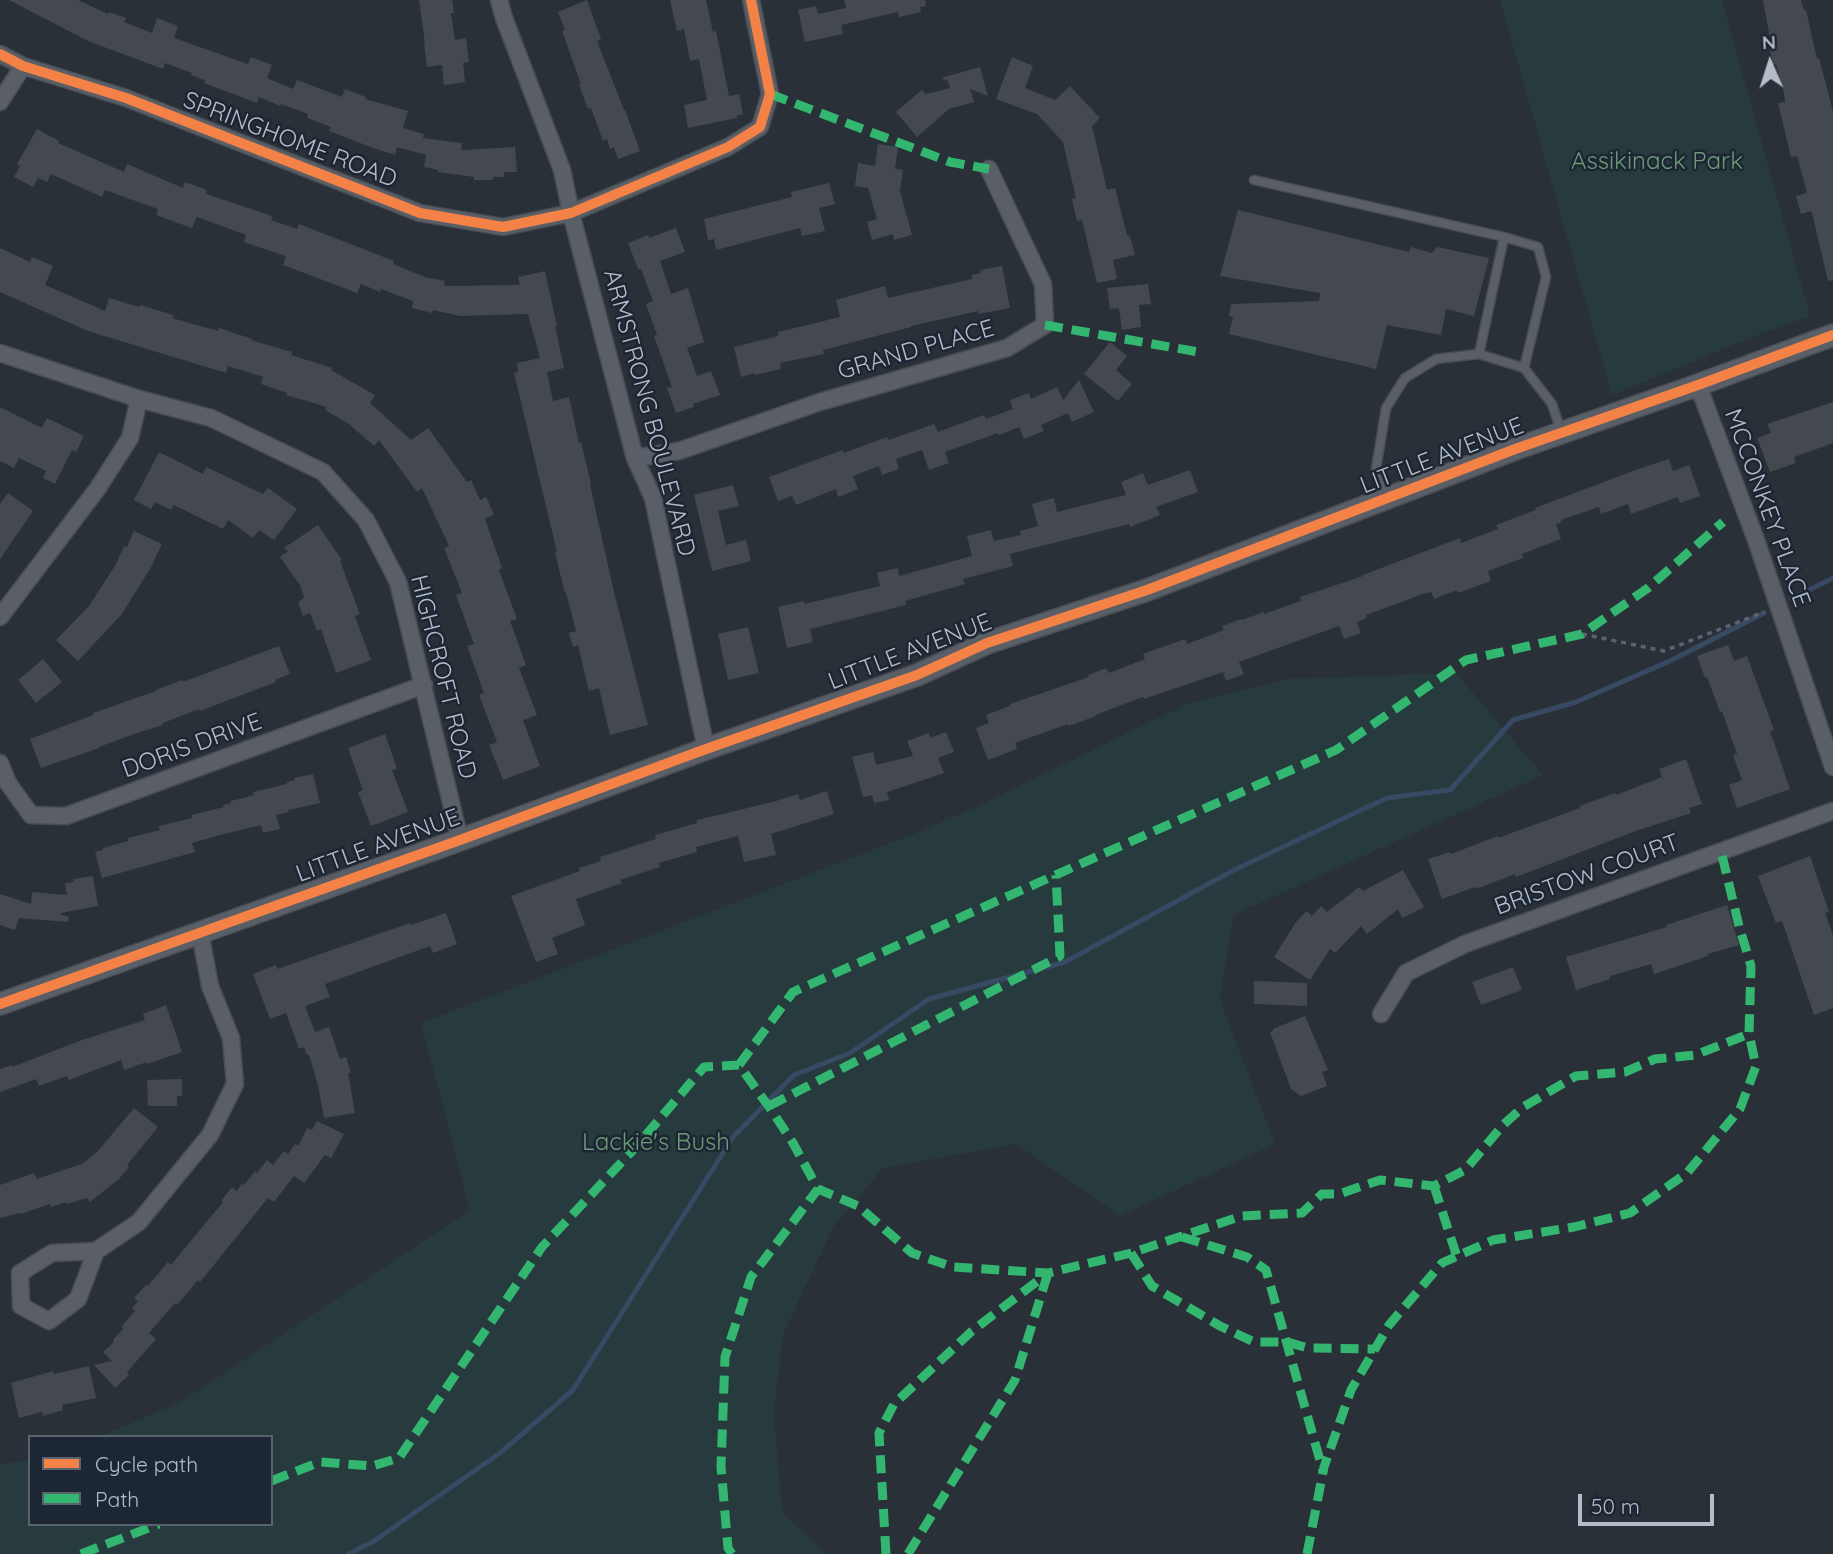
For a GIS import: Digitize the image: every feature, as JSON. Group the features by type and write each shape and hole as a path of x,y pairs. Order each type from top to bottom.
{"street":[{"name":"ARMSTRONG BOULEVARD","path":"499,0 562,170 635,458 653,498 706,749"},
{"name":"SPRINGHOME ROAD","path":"0,54 23,66 125,98 420,213 503,227 571,213 728,147 760,127 770,94 751,0"},
{"path":"0,102 23,66"},
{"name":"GRAND PLACE","path":"635,458 679,451 820,402 1007,348 1045,325 1043,284 989,169"},
{"name":"LITTLE AVENUE","path":"0,1004 706,749 917,676 988,643 1147,590 1518,448 1833,335"},
{"name":"HIGHCROFT ROAD","path":"0,354 139,399 211,418 323,472 366,520 398,582 460,840"},
{"name":"MCCONKEY PLACE","path":"1698,385 1756,540 1833,766"},
{"path":"0,617 99,488 130,438 139,399"},
{"name":"DORIS DRIVE","path":"0,763 8,783 31,815 66,816 424,685"},
{"name":"BRISTOW COURT","path":"1381,1014 1406,972 1465,944 1833,811"},
{"path":"96,1251 78,1298 49,1321 21,1306 20,1273 52,1253 96,1251 139,1222 210,1135 235,1084 231,1038 210,986 200,932"}],"lane":[{"path":"1254,180 1538,247 1546,276 1524,368"},
{"path":"1479,354 1504,237"},
{"path":"1385,499 1376,469 1387,408 1405,378 1436,359 1479,354 1524,368 1552,404 1562,434"}],"path":[{"path":"1582,635 1664,651 1764,611"}],"green space":[{"name":"Assikinack Park","path":"1500,0 1722,0 1810,316 1612,395"},
{"name":"Lackie's Bush","path":"1456,673 1543,775 1233,915 1220,1000 1275,1144 1120,1216 1016,1144 883,1168 833,1227 783,1335 774,1412 782,1512 826,1554 0,1554 0,1464 28,1460 28,1526 273,1526 273,1435 104,1435 182,1401 470,1210 421,1023 911,835 980,805 1189,703 1289,679"}],"building":[{"path":"9,0 78,0 108,14 109,12 126,18 124,22 152,33 157,18 178,26 174,38 248,64 251,57 272,65 267,78 293,89 297,80 342,97 345,89 366,97 365,99 408,111 403,128 424,134 423,138 462,143 461,150 515,147 517,172 504,172 504,177 493,177 493,180 474,180 474,177 438,172 424,167 426,155 397,147 395,155 373,148 329,131 331,127 307,118 308,114 259,97 257,103 204,83 205,80 191,75 192,73 165,63 163,69 88,41"},
{"path":"419,0 452,0 455,40 466,38 469,62 463,63 465,82 444,85 442,65 427,67"},
{"path":"587,0 601,39 597,41 640,151 618,159 614,147 610,149 607,139 603,141 591,108 588,109 558,12"},
{"path":"670,0 706,0 713,32 716,31 729,96 739,94 743,114 736,116 737,118 688,128 684,105 707,100 699,59 690,61 684,29 677,31"},
{"path":"844,0 925,0 926,6 920,7 921,12 899,17 898,12 841,25 843,34 805,42 798,10 816,6 818,14 846,8"},
{"path":"1763,0 1801,0 1833,112 1833,280 1828,281 1812,213 1801,214 1796,196 1807,193 1797,156 1791,157 1778,103 1785,102 1784,93 1776,64 1773,65"},
{"path":"1012,57 1033,66 1025,88 1055,100 1070,86 1100,118 1092,126 1107,190 1115,188 1135,255 1113,260 1117,279 1097,283 1082,220 1077,221 1072,199 1076,198 1063,142 1037,114 996,99"},
{"path":"980,67 988,96 970,89 974,102 949,109 917,137 896,112 922,90 926,94 950,88 948,81 941,78"},
{"path":"37,129 59,141 58,143 124,172 127,164 183,188 185,182 207,190 206,194 272,216 271,220 297,229 299,224 394,261 393,264 425,277 445,281 444,286 520,285 518,277 545,271 564,368 547,372 553,401 569,397 648,725 610,735 599,688 589,691 578,645 573,647 569,633 576,631 555,553 557,552 514,373 518,372 517,363 540,358 528,314 460,316 412,308 413,301 381,289 380,292 361,284 357,293 283,265 286,256 244,242 246,235 197,217 192,228 156,215 158,209 105,190 102,197 51,174 47,182 38,178 33,187 14,177 20,166 17,164"},
{"path":"878,144 898,147 895,169 903,170 900,191 912,235 894,240 893,234 872,240 867,222 877,219 868,188 855,186 858,163 875,166"},
{"path":"829,183 835,204 819,208 825,231 802,236 800,228 716,250 714,239 708,240 704,219 792,197 791,192"},
{"path":"1238,210 1409,252 1411,247 1432,253 1437,247 1489,258 1474,316 1446,309 1441,335 1387,325 1376,369 1229,334 1233,317 1229,316 1231,304 1319,301 1320,293 1220,276"},
{"path":"676,228 685,252 660,261 671,294 688,288 704,342 687,348 697,376 711,371 720,395 676,413 667,388 672,387 646,304 653,301 628,243"},
{"path":"0,248 30,262 32,257 53,266 45,285 105,311 109,298 139,307 140,305 173,315 172,318 218,331 219,328 332,368 331,370 375,395 370,403 411,440 428,428 467,482 471,480 480,500 486,497 494,514 485,519 502,568 499,570 517,619 510,621 526,665 519,668 537,715 523,720 540,766 503,780 489,745 497,742 479,695 484,693 467,646 474,644 456,595 462,593 444,548 449,546 422,488 417,492 379,440 374,446 349,424 325,410 327,407 286,395 287,393 261,384 263,377 228,366 226,373 88,331 0,292"},
{"path":"1002,266 1010,308 978,314 978,311 911,326 823,350 824,354 780,363 781,369 741,377 734,347 778,336 778,332 840,317 836,300 885,286 888,298 972,279 972,275 981,273 980,270"},
{"path":"1148,284 1151,304 1139,305 1141,327 1122,330 1119,308 1110,309 1107,288"},
{"path":"1110,342 1127,356 1116,370 1132,384 1118,401 1084,374"},
{"path":"1079,380 1094,412 1072,422 1068,413 1041,425 1044,431 1024,439 1019,427 999,435 998,433 945,452 949,463 929,470 922,450 896,459 899,469 882,475 879,466 853,476 858,489 838,497 836,489 796,505 792,496 778,501 769,477 843,450 844,453 934,424 938,432 984,415 986,419 1013,409 1010,400 1029,393 1031,399 1057,387 1063,400"},
{"path":"1833,402 1833,443 1794,457 1796,463 1770,472 1757,438 1771,433 1767,424"},
{"path":"0,407 42,428 47,418 84,436 76,452 72,450 55,484 43,478 46,471 19,458 14,468 0,461"},
{"path":"159,452 203,474 206,467 263,494 268,488 297,509 274,540 259,530 253,538 228,520 223,529 174,505 171,510 155,502 151,509 134,500"},
{"path":"1669,459 1673,471 1689,465 1700,496 1680,503 1678,497 1631,514 1628,504 1601,514 1599,507 1561,520 1562,522 1556,524 1561,539 1522,554 1523,558 1488,571 1491,581 1434,599 1431,592 1423,594 1366,615 1367,618 1357,622 1361,633 1344,639 1339,626 1239,662 1244,674 1226,681 1223,672 1144,699 1143,697 1069,726 1068,724 1015,743 1017,749 988,760 976,728 989,723 986,715 1010,704 1089,677 1088,675 1106,668 1109,673 1145,659 1143,654 1185,639 1187,644 1224,630 1222,626 1301,601 1300,597 1460,538 1461,543 1498,529 1496,525 1536,510 1535,508"},
{"path":"1190,470 1198,492 1156,507 1160,515 1130,527 1129,524 1010,554 1013,566 963,579 965,584 905,601 906,605 810,629 813,642 787,648 778,607 804,601 804,604 880,586 877,573 898,568 899,576 972,556 967,536 991,530 994,541 1021,535 1020,531 1038,526 1032,504 1054,498 1057,512 1126,495 1121,482 1143,473 1148,485"},
{"path":"733,485 739,506 718,511 726,545 746,540 751,561 712,571 694,495"},
{"path":"8,493 33,511 0,559 0,504"},
{"path":"318,525 342,560 340,561 360,614 355,616 371,660 336,673 321,629 317,631 310,613 303,616 298,602 304,598 300,585 280,557 288,551 284,548"},
{"path":"134,531 162,544 122,614 78,661 56,640 89,606 116,564 124,546 127,547"},
{"path":"748,627 759,673 728,680 718,634"},
{"path":"1728,645 1734,661 1747,656 1774,730 1770,731 1790,789 1737,808 1729,785 1742,780 1733,755 1737,754 1722,711 1720,712 1697,656"},
{"path":"279,646 290,674 275,680 276,682 41,768 30,739 93,713"},
{"path":"43,659 62,682 36,703 18,680"},
{"path":"946,732 954,752 938,758 944,773 887,792 889,800 874,803 872,795 863,797 852,757 873,752 876,765 913,756 907,741 929,733 930,738"},
{"path":"385,734 397,769 392,770 408,812 371,826 358,792 363,790 348,748"},
{"path":"1686,759 1702,804 1689,808 1691,813 1516,877 1515,874 1442,899 1428,859 1498,838 1615,793 1616,795 1662,777 1659,769"},
{"path":"313,774 320,803 276,815 280,829 263,833 261,825 224,834 192,843 195,852 102,878 95,852 103,848 160,830 159,826 192,818 191,815 224,807 223,805 231,801 254,795 253,792 287,784 286,782 295,780 294,778"},
{"path":"827,791 834,814 771,834 776,855 744,862 738,836 696,847 697,852 659,863 660,867 576,899 585,925 552,938 558,954 536,962 511,896 580,871 579,868 601,861 600,857 656,839 655,835 697,823 697,820 798,794 800,800"},
{"path":"1810,856 1829,912 1825,913 1833,935 1833,1008 1814,1015 1782,921 1776,923 1758,876"},
{"path":"1403,870 1424,907 1402,918 1398,909 1367,934 1361,926 1335,953 1330,949 1310,980 1274,957 1296,922 1307,911 1312,916 1321,906 1327,912 1359,887 1363,891"},
{"path":"93,876 98,906 61,913 69,917 68,922 19,918 15,930 0,925 0,894 31,904 32,892 67,895 65,883"},
{"path":"1727,905 1739,945 1654,974 1651,964 1576,990 1566,957 1667,927 1666,925"},
{"path":"446,913 457,944 433,953 430,946 325,984 330,997 305,1006 315,1032 329,1027 340,1059 346,1057 351,1073 348,1073 355,1113 324,1118 309,1055 304,1047 299,1049 286,1013 270,1019 253,974 276,965 277,969"},
{"path":"1513,967 1522,990 1481,1005 1472,982"},
{"path":"1254,981 1307,983 1307,1006 1254,1004"},
{"path":"166,1005 182,1052 124,1070 121,1060 69,1080 67,1076 39,1086 36,1079 0,1092 0,1069 145,1020 143,1014"},
{"path":"1305,1016 1328,1070 1322,1072 1327,1086 1301,1096 1291,1089 1270,1032"},
{"path":"182,1079 182,1096 177,1096 177,1106 148,1106 147,1080"},
{"path":"134,1108 158,1127 119,1179 90,1202 87,1198 51,1207 50,1204 0,1218 0,1185 34,1173 37,1179 82,1164 98,1151"},
{"path":"317,1121 344,1134 331,1158 325,1155 304,1183 294,1176 274,1202 268,1198 200,1282 198,1280 149,1333 156,1339 127,1372 129,1375 115,1388 94,1365 112,1361 103,1352 114,1342 123,1329 122,1326 135,1311 132,1308 138,1301 134,1298 168,1262 171,1265 223,1202 221,1201 232,1187 237,1191 267,1160 273,1165 284,1151 288,1154 295,1144 298,1146 307,1128 312,1130"},
{"path":"89,1366 96,1398 62,1405 63,1410 43,1416 42,1412 19,1418 11,1383 53,1371 54,1374"}],"waterway":[{"path":"1791,599 1833,578"},
{"path":"349,1554 374,1541 500,1453 573,1390 733,1137 794,1075 850,1053 929,999 1065,962 1236,869 1387,798 1450,790 1513,720 1576,702 1672,660 1764,613"}],"marked path":[{"path":"770,94 950,162 989,169"},
{"path":"1045,325 1204,353"},
{"path":"739,1065 793,992 1336,750 1466,660 1582,634 1648,588 1723,522"},
{"path":"1307,1554 1324,1467 1351,1390 1389,1325 1442,1263 1493,1240 1574,1227 1630,1213 1687,1173 1740,1109 1756,1066 1749,1034 1751,966 1721,851"},
{"path":"769,1106 1060,956 1056,875"},
{"path":"273,1480 320,1462 372,1466 399,1458 542,1247 634,1149 704,1067 739,1065 793,1143 818,1189 858,1206 912,1253 953,1267 1048,1273 1131,1253 1242,1216 1302,1213 1322,1194 1339,1194 1380,1180 1434,1186 1465,1170 1504,1124 1523,1107 1576,1076 1625,1072 1655,1059 1695,1055 1749,1034"},
{"path":"1434,1186 1457,1257"},
{"path":"732,1554 728,1548 721,1467 725,1357 751,1277 818,1189"},
{"path":"1182,1237 1247,1257 1266,1270 1323,1471"},
{"path":"1131,1253 1152,1286 1220,1326 1254,1342 1287,1342 1308,1348 1375,1349"},
{"path":"886,1554 879,1433 894,1404 972,1331 1048,1273"},
{"path":"908,1554 1015,1380 1048,1273"},
{"path":"81,1554 154,1526"}],"cycle path":[{"path":"0,54 23,66 126,98 420,213 503,227 571,213 728,147 760,127 770,94 751,0"},
{"path":"0,1004 917,675 987,643 1147,590 1518,448 1833,335"}]}
